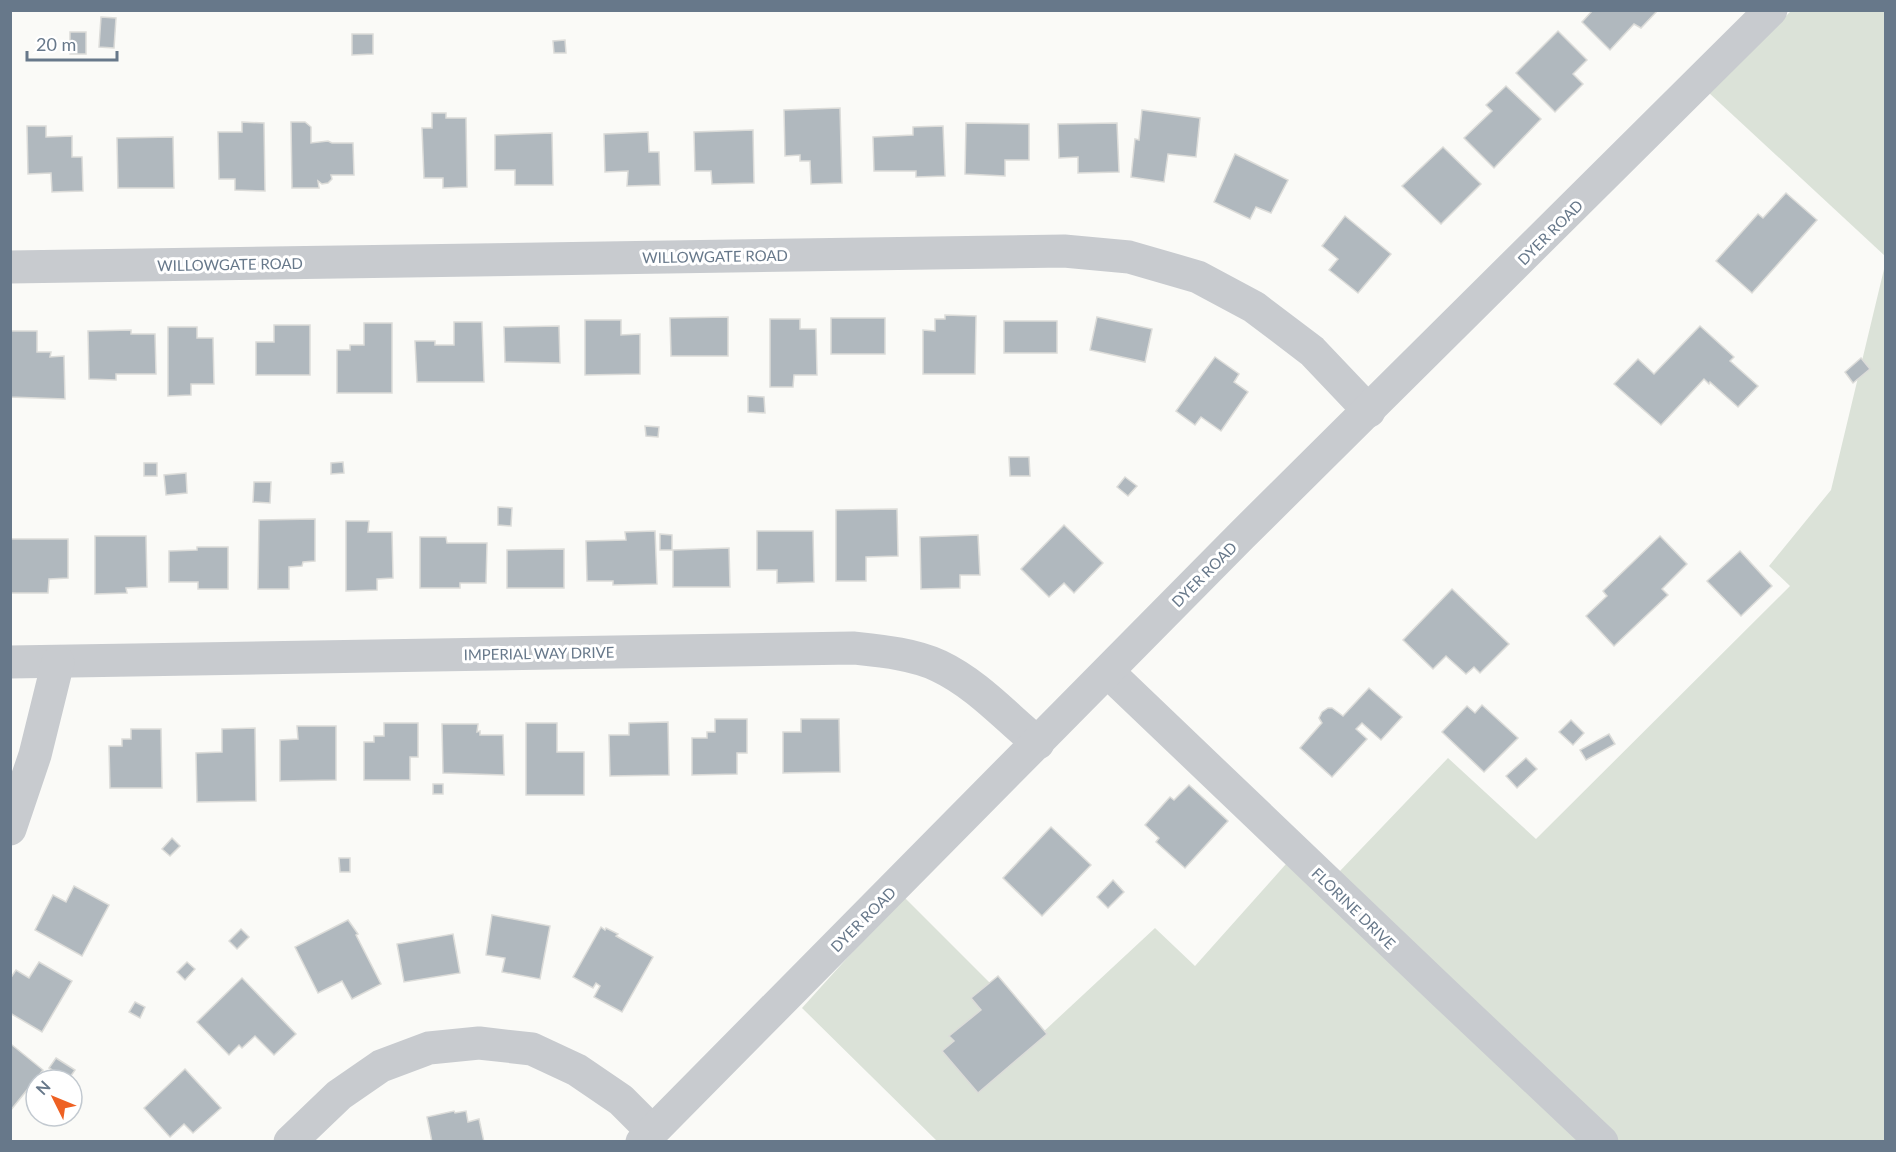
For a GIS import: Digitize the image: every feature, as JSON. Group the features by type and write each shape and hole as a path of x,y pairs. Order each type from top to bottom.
{"street":[{"name":"DYER ROAD","path":"647,1136 1249,528 1772,10"},
{"name":"WILLOWGATE ROAD","path":"10,267 1064,251 1130,256 1198,277 1254,306 1312,351 1369,411"},
{"name":"IMPERIAL WAY DRIVE","path":"10,662 853,648 894,653 938,666 977,689 1038,743"},
{"path":"10,829 35,754 58,662"},
{"name":"FLORINE DRIVE","path":"1108,672 1602,1142"},
{"path":"290,1142 339,1095 381,1066 429,1048 479,1043 532,1049 577,1070 621,1100 647,1136"}],"shaded area":[{"path":"1791,11 1885,11 1885,256 1708,92"},
{"path":"1885,265 1885,1141 1619,1141 1339,872 1448,758 1536,839 1790,586 1769,566 1831,490"},
{"path":"1286,864 1586,1141 937,1141 802,1008 903,896 1041,1034 1155,928 1195,966"}],"building":[{"path":"1593,10 1658,10 1641,28 1634,24 1610,50 1582,22"},
{"path":"101,17 116,18 114,48 99,47"},
{"path":"1558,31 1587,60 1573,74 1583,84 1555,112 1516,73"},
{"path":"70,32 86,32 86,54 70,54"},
{"path":"352,34 373,34 373,54 352,55"},
{"path":"565,40 566,53 554,53 553,41"},
{"path":"1506,86 1541,119 1494,168 1464,138 1492,111 1486,105"},
{"path":"840,108 842,183 811,184 810,161 800,161 800,155 785,156 784,110"},
{"path":"1142,110 1200,118 1196,157 1168,154 1164,182 1131,177 1135,139 1139,140"},
{"path":"432,113 446,113 446,118 466,118 467,187 443,188 443,178 424,178 422,128 432,128"},
{"path":"242,122 264,123 265,191 235,190 235,179 219,179 218,132 242,132"},
{"path":"291,122 305,122 311,127 311,143 328,141 353,143 354,175 331,175 332,179 328,183 322,184 318,181 319,188 292,188"},
{"path":"966,123 1029,124 1029,160 1005,160 1005,176 965,174"},
{"path":"1117,123 1119,172 1078,173 1078,157 1059,158 1058,124"},
{"path":"27,126 46,126 46,137 72,136 72,157 82,157 83,191 52,192 51,173 28,174"},
{"path":"943,126 945,176 916,177 916,171 874,171 873,137 913,135 913,127"},
{"path":"753,130 754,183 712,184 711,171 695,171 694,132"},
{"path":"648,132 649,152 659,152 660,185 627,186 628,171 605,172 604,134"},
{"path":"552,133 553,185 515,185 515,170 495,170 495,135"},
{"path":"173,137 174,188 118,188 117,138"},
{"path":"1443,147 1481,184 1441,224 1402,186"},
{"path":"1235,154 1288,180 1271,213 1256,207 1250,219 1214,202"},
{"path":"1786,193 1817,220 1752,293 1716,261 1758,214 1763,218"},
{"path":"1345,216 1391,254 1358,293 1329,270 1338,259 1322,246"},
{"path":"945,315 976,316 975,374 923,374 923,330 935,331 935,319 945,319"},
{"path":"728,317 728,356 671,356 670,318"},
{"path":"1097,317 1152,329 1145,362 1090,350"},
{"path":"831,318 885,318 885,354 831,354"},
{"path":"770,319 800,319 800,329 816,329 817,375 794,375 793,387 770,387"},
{"path":"585,320 621,320 621,335 640,334 640,374 585,375"},
{"path":"1004,321 1057,321 1057,353 1004,353"},
{"path":"454,322 482,322 484,382 417,382 415,341 435,341 435,345 454,345"},
{"path":"364,323 392,323 392,393 337,393 337,350 350,350 350,345 364,345"},
{"path":"274,325 310,325 310,375 256,375 256,342 274,342"},
{"path":"559,326 560,363 505,362 504,327"},
{"path":"1700,326 1734,357 1730,361 1758,386 1738,407 1704,379 1661,425 1614,384 1638,359 1654,374"},
{"path":"168,327 197,327 197,338 213,338 214,384 191,384 191,395 168,396"},
{"path":"131,330 131,334 155,334 156,374 116,374 116,380 89,379 88,331"},
{"path":"10,331 37,331 37,352 51,352 50,357 64,356 65,399 10,397"},
{"path":"1215,357 1239,374 1234,382 1248,392 1221,431 1201,417 1195,425 1176,411"},
{"path":"1861,358 1870,369 1853,383 1845,372"},
{"path":"748,396 764,397 765,413 748,412"},
{"path":"645,426 659,427 658,437 646,436"},
{"path":"1009,457 1029,457 1030,476 1010,476"},
{"path":"343,462 344,473 331,474 331,463"},
{"path":"144,463 157,463 157,476 144,476"},
{"path":"186,473 187,493 166,495 164,475"},
{"path":"1125,477 1137,486 1128,496 1117,487"},
{"path":"254,482 271,482 270,503 253,502"},
{"path":"498,507 512,508 511,526 498,525"},
{"path":"897,509 898,556 866,557 866,581 836,581 836,510"},
{"path":"315,519 315,561 303,562 302,566 289,567 289,589 258,589 259,520"},
{"path":"346,521 369,521 368,532 392,532 393,578 377,579 377,590 346,591"},
{"path":"1064,525 1103,563 1074,593 1064,583 1049,597 1021,569"},
{"path":"655,531 657,584 613,585 613,581 587,581 586,541 626,540 625,532"},
{"path":"757,531 813,531 814,582 777,583 777,570 757,570"},
{"path":"660,534 672,535 672,550 660,550"},
{"path":"978,535 980,575 960,575 960,588 921,589 920,537"},
{"path":"95,536 146,536 147,587 126,588 127,593 95,594"},
{"path":"1660,536 1687,564 1662,589 1668,595 1614,646 1586,616 1607,596 1603,591"},
{"path":"420,537 446,537 447,543 487,543 486,583 460,583 460,588 420,588"},
{"path":"10,539 68,539 68,578 49,579 48,593 10,593"},
{"path":"197,547 228,547 228,589 198,589 198,582 169,582 169,551 197,550"},
{"path":"729,548 730,587 673,587 673,550"},
{"path":"564,549 564,588 507,588 507,550"},
{"path":"1740,551 1772,586 1741,616 1707,581"},
{"path":"1452,589 1509,644 1480,673 1474,667 1466,674 1446,656 1433,669 1403,640"},
{"path":"1369,688 1402,717 1381,740 1362,723 1356,729 1367,739 1332,777 1300,748 1322,723 1319,718 1322,712 1332,708 1343,716"},
{"path":"1482,705 1518,738 1484,772 1442,732 1467,706 1475,713"},
{"path":"715,719 747,719 747,753 737,753 737,774 692,775 692,738 707,738 707,732 715,732"},
{"path":"801,719 839,719 840,772 783,773 783,732 801,732"},
{"path":"1571,720 1584,733 1573,745 1559,732"},
{"path":"668,722 669,775 610,776 609,735 629,735 629,723"},
{"path":"384,723 418,723 418,757 410,757 410,780 364,780 364,742 374,742 374,736 384,736"},
{"path":"526,723 557,723 557,752 584,752 584,795 526,795"},
{"path":"442,724 478,724 477,732 480,731 480,735 503,735 504,775 443,773"},
{"path":"297,726 336,726 336,780 280,781 280,740 298,739"},
{"path":"255,728 256,801 197,802 196,753 222,752 222,729"},
{"path":"131,729 161,729 162,788 110,788 109,746 122,746 122,739 131,739"},
{"path":"1609,734 1615,744 1586,760 1580,750"},
{"path":"1526,758 1537,769 1517,788 1506,776"},
{"path":"433,784 443,784 443,794 433,794"},
{"path":"1189,785 1228,821 1185,868 1156,842 1159,838 1145,825 1170,797 1174,800"},
{"path":"1051,827 1091,865 1042,916 1003,878"},
{"path":"172,838 180,846 170,856 162,849"},
{"path":"339,858 350,858 350,872 340,872"},
{"path":"1113,880 1124,892 1108,908 1097,897"},
{"path":"74,886 109,905 82,956 35,930 53,895 66,902"},
{"path":"492,915 550,926 540,979 502,972 505,958 486,955"},
{"path":"348,920 358,934 356,935 381,984 352,999 342,981 318,993 295,947"},
{"path":"601,927 618,934 616,936 653,957 622,1012 594,997 600,986 596,983 593,988 573,977"},
{"path":"241,929 249,937 237,949 229,941"},
{"path":"453,934 460,973 404,982 397,944"},
{"path":"39,962 72,981 42,1032 10,1013 10,979 16,970 29,978"},
{"path":"187,962 195,969 185,980 177,972"},
{"path":"998,976 1047,1034 978,1093 942,1051 954,1041 949,1036 981,1010 971,998"},
{"path":"242,978 296,1034 274,1055 255,1036 242,1048 239,1045 229,1055 197,1022"},
{"path":"135,1002 145,1007 140,1018 129,1012"},
{"path":"12,1045 41,1068 24,1068 24,1094 10,1111 10,1047"},
{"path":"56,1058 72,1068 49,1068"},
{"path":"185,1069 221,1108 193,1133 184,1124 170,1137 144,1108"},
{"path":"454,1111 455,1113 466,1111 468,1122 479,1119 484,1142 432,1142 427,1117"}]}
